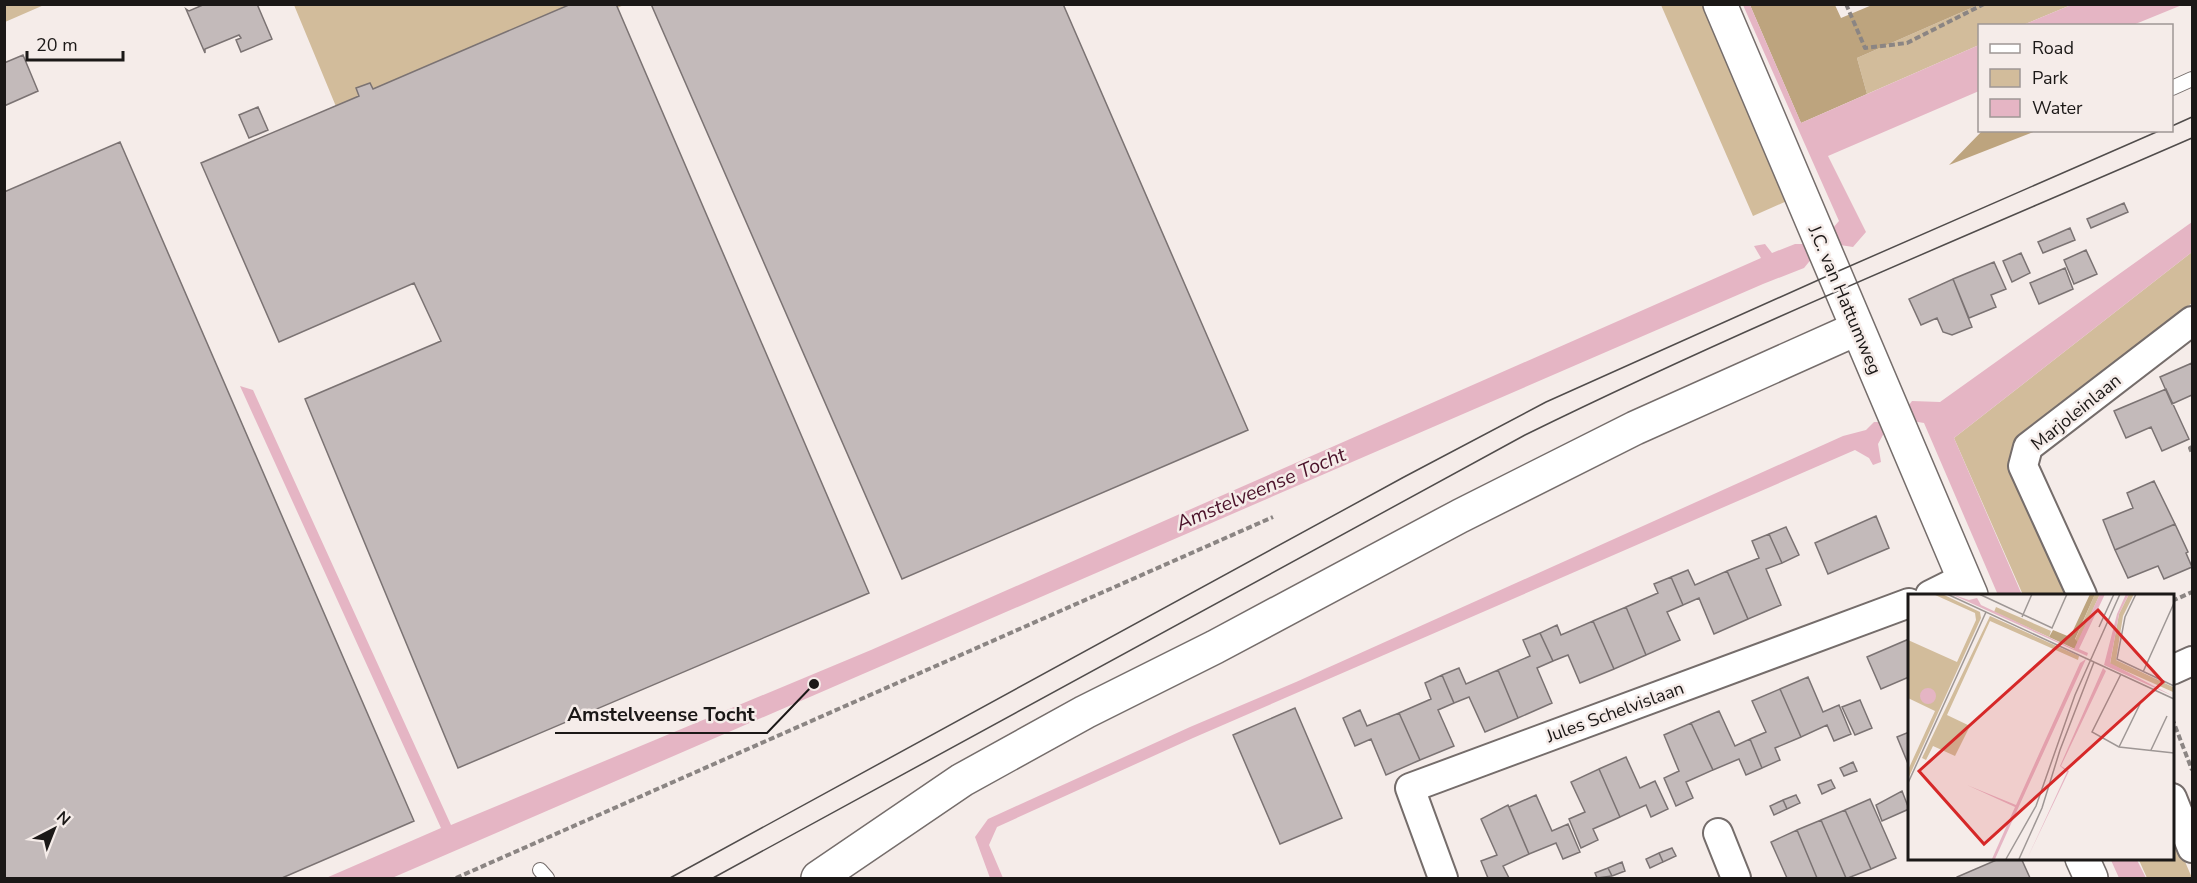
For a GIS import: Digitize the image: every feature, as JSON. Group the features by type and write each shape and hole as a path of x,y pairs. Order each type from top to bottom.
{"street":[{"name":"J.C. van Hattumweg","path":"1720,4 1856,329 1968,586"},
{"name":"Marjoleinlaan","path":"2082,594 2024,466 2028,447 2193,321"},
{"path":"818,879 962,780 1085,712 1215,647 1460,516 1635,428 1856,329"},
{"path":"1934,594 1968,586"},
{"name":"Jules Schelvislaan","path":"1443,879 1410,788 1908,603"},
{"path":"2173,670 2193,661"},
{"path":"2173,800 2193,848"},
{"path":"1718,833 1736,879"},
{"path":"2082,859 2091,879"}],"lane":[{"path":"2173,88 2193,79"}],"path":[{"path":"1846,4 1864,48 1907,44 1984,4"},
{"path":"2193,447 2190,448 2193,453"},
{"path":"456,879 1273,517"},
{"path":"2173,601 2193,592"},
{"path":"2173,720 2193,770"}],"green space":[{"path":"5,4 44,4 44,5 5,22"},
{"path":"294,5 624,5 342,121"},
{"path":"1661,5 1703,5 1789,200 1753,216"},
{"path":"1978,5 2071,5 2025,24 1978,24 1978,45 1867,94 1857,58"},
{"path":"2192,252 2192,303 2018,435 2011,453 2018,475 2069,594 2023,594 1954,438"},
{"path":"2173,833 2192,878 2147,878 2138,859 2173,859"}],"shaded area":[{"path":"1750,5 1835,5 1841,18 1872,5 1978,5 1857,58 1867,94 1801,123"},
{"path":"1981,132 2033,132 1949,165"}],"water":[{"path":"2071,4 2182,5 2135,24 2025,24"},
{"path":"1743,5 1750,5 1801,123 1978,45 1978,91 1828,156 1866,232 1853,247 1840,245 1832,229 1839,221"},
{"path":"2192,222 2192,252 1954,438 2022,594 1998,594 1924,423 1912,421 1906,409 1912,401 1940,402"},
{"path":"1765,244 1772,253 1795,244 1806,244 1813,257 1804,268 392,878 326,878 441,828 240,386 253,390 451,825 871,650 1761,258 1754,246"},
{"path":"1874,422 1879,422 1884,433 1878,444 1881,462 1873,465 1869,458 1855,450 1193,738 997,827 989,845 1003,878 990,878 975,837 988,819 1843,436 1866,430"},
{"path":"2110,859 2136,859 2146,878 2119,878"}],"building":[{"path":"205,4 257,4 272,39 241,52 236,40 241,38 239,35 205,49 205,53 186,9 189,11"},
{"path":"571,4 616,4 869,593 458,768 305,399 441,341 414,283 279,342 201,163 359,96 356,88 370,83 373,89"},
{"path":"651,4 1063,4 1248,430 902,579"},
{"path":"23,55 38,91 4,106 4,63"},
{"path":"258,107 268,130 249,138 239,115"},
{"path":"120,142 414,821 282,878 4,878 4,192"},
{"path":"2124,203 2128,212 2091,228 2087,219"},
{"path":"2070,228 2075,240 2043,253 2038,242"},
{"path":"2086,250 2097,274 2074,284 2064,260"},
{"path":"2021,253 2030,273 2012,282 2003,261"},
{"path":"1994,262 2006,289 1991,295 1996,307 1969,318 1953,279"},
{"path":"2065,268 2073,289 2039,304 2030,283"},
{"path":"1953,279 1972,327 1952,335 1943,332 1937,318 1921,325 1909,299"},
{"path":"2192,363 2192,395 2172,404 2160,377"},
{"path":"2166,389 2189,439 2162,451 2151,427 2126,438 2114,411"},
{"path":"2154,481 2175,524 2115,550 2103,520 2133,508 2127,493"},
{"path":"1876,516 1889,548 1828,574 1815,543"},
{"path":"2175,524 2192,567 2164,579 2158,566 2128,578 2115,550"},
{"path":"1786,527 1799,555 1782,563 1769,534"},
{"path":"1769,534 1782,563 1766,569 1781,605 1748,619 1727,571 1759,558 1752,541"},
{"path":"1688,570 1695,585 1727,571 1748,619 1714,634 1699,598 1683,605 1671,577"},
{"path":"1671,577 1683,605 1667,612 1680,640 1646,655 1626,607 1658,593 1654,584"},
{"path":"1626,607 1646,655 1614,669 1593,621"},
{"path":"1593,621 1614,669 1580,683 1568,655 1553,661 1540,633 1557,625 1561,635"},
{"path":"1540,633 1553,661 1537,668 1552,703 1518,718 1498,670 1530,656 1523,640"},
{"path":"1908,639 1908,677 1881,689 1867,657"},
{"path":"1459,668 1466,684 1498,670 1518,718 1485,732 1469,697 1454,703 1442,675"},
{"path":"1442,675 1454,703 1438,710 1454,746 1420,760 1399,713 1431,699 1425,683"},
{"path":"1808,677 1823,712 1839,705 1851,734 1834,741 1827,725 1801,737 1780,689"},
{"path":"1780,689 1801,737 1775,748 1780,760 1762,768 1750,739 1766,732 1752,701"},
{"path":"1860,700 1872,728 1855,735 1842,707"},
{"path":"1295,708 1342,818 1280,844 1233,735"},
{"path":"1360,710 1367,726 1399,713 1420,760 1386,775 1371,739 1355,746 1343,718"},
{"path":"1719,711 1735,746 1750,739 1762,768 1746,775 1739,759 1713,770 1691,723"},
{"path":"1691,723 1713,770 1686,782 1693,798 1676,806 1664,778 1679,771 1664,735"},
{"path":"1908,732 1908,764 1897,737"},
{"path":"1626,757 1640,788 1655,781 1668,809 1651,817 1646,805 1620,817 1599,769"},
{"path":"1853,762 1857,771 1844,776 1840,768"},
{"path":"1599,769 1620,817 1593,829 1598,840 1581,848 1569,819 1585,812 1571,782"},
{"path":"1831,780 1835,788 1822,794 1818,785"},
{"path":"1902,791 1908,809 1882,821 1876,805"},
{"path":"1536,795 1552,831 1568,824 1580,852 1563,859 1556,843 1529,854 1509,807"},
{"path":"1796,795 1800,803 1787,809 1783,800"},
{"path":"1870,799 1896,858 1871,869 1845,810"},
{"path":"1783,800 1787,809 1774,815 1770,806"},
{"path":"1508,805 1529,854 1503,866 1509,878 1488,878 1481,861 1497,855 1481,819"},
{"path":"1845,810 1871,869 1848,878 1846,878 1821,820"},
{"path":"1821,820 1846,878 1817,878 1797,830"},
{"path":"1797,830 1817,878 1787,878 1771,842"},
{"path":"1672,848 1676,856 1663,862 1659,853"},
{"path":"1659,853 1663,862 1650,868 1646,859"},
{"path":"1999,859 2021,859 2030,878 1957,878"},
{"path":"1622,862 1625,871 1612,876 1608,868"},
{"path":"1608,868 1612,876 1597,878 1595,873"}],"tram line":[{"path":"2173,126 2192,117"},
{"path":"670,878 1404,477 1546,402 2156,132"},
{"path":"713,878 1525,435 1773,320 2192,138"}],"place":[{"name":"Amstelveense Tocht","path":"814,684"}]}
